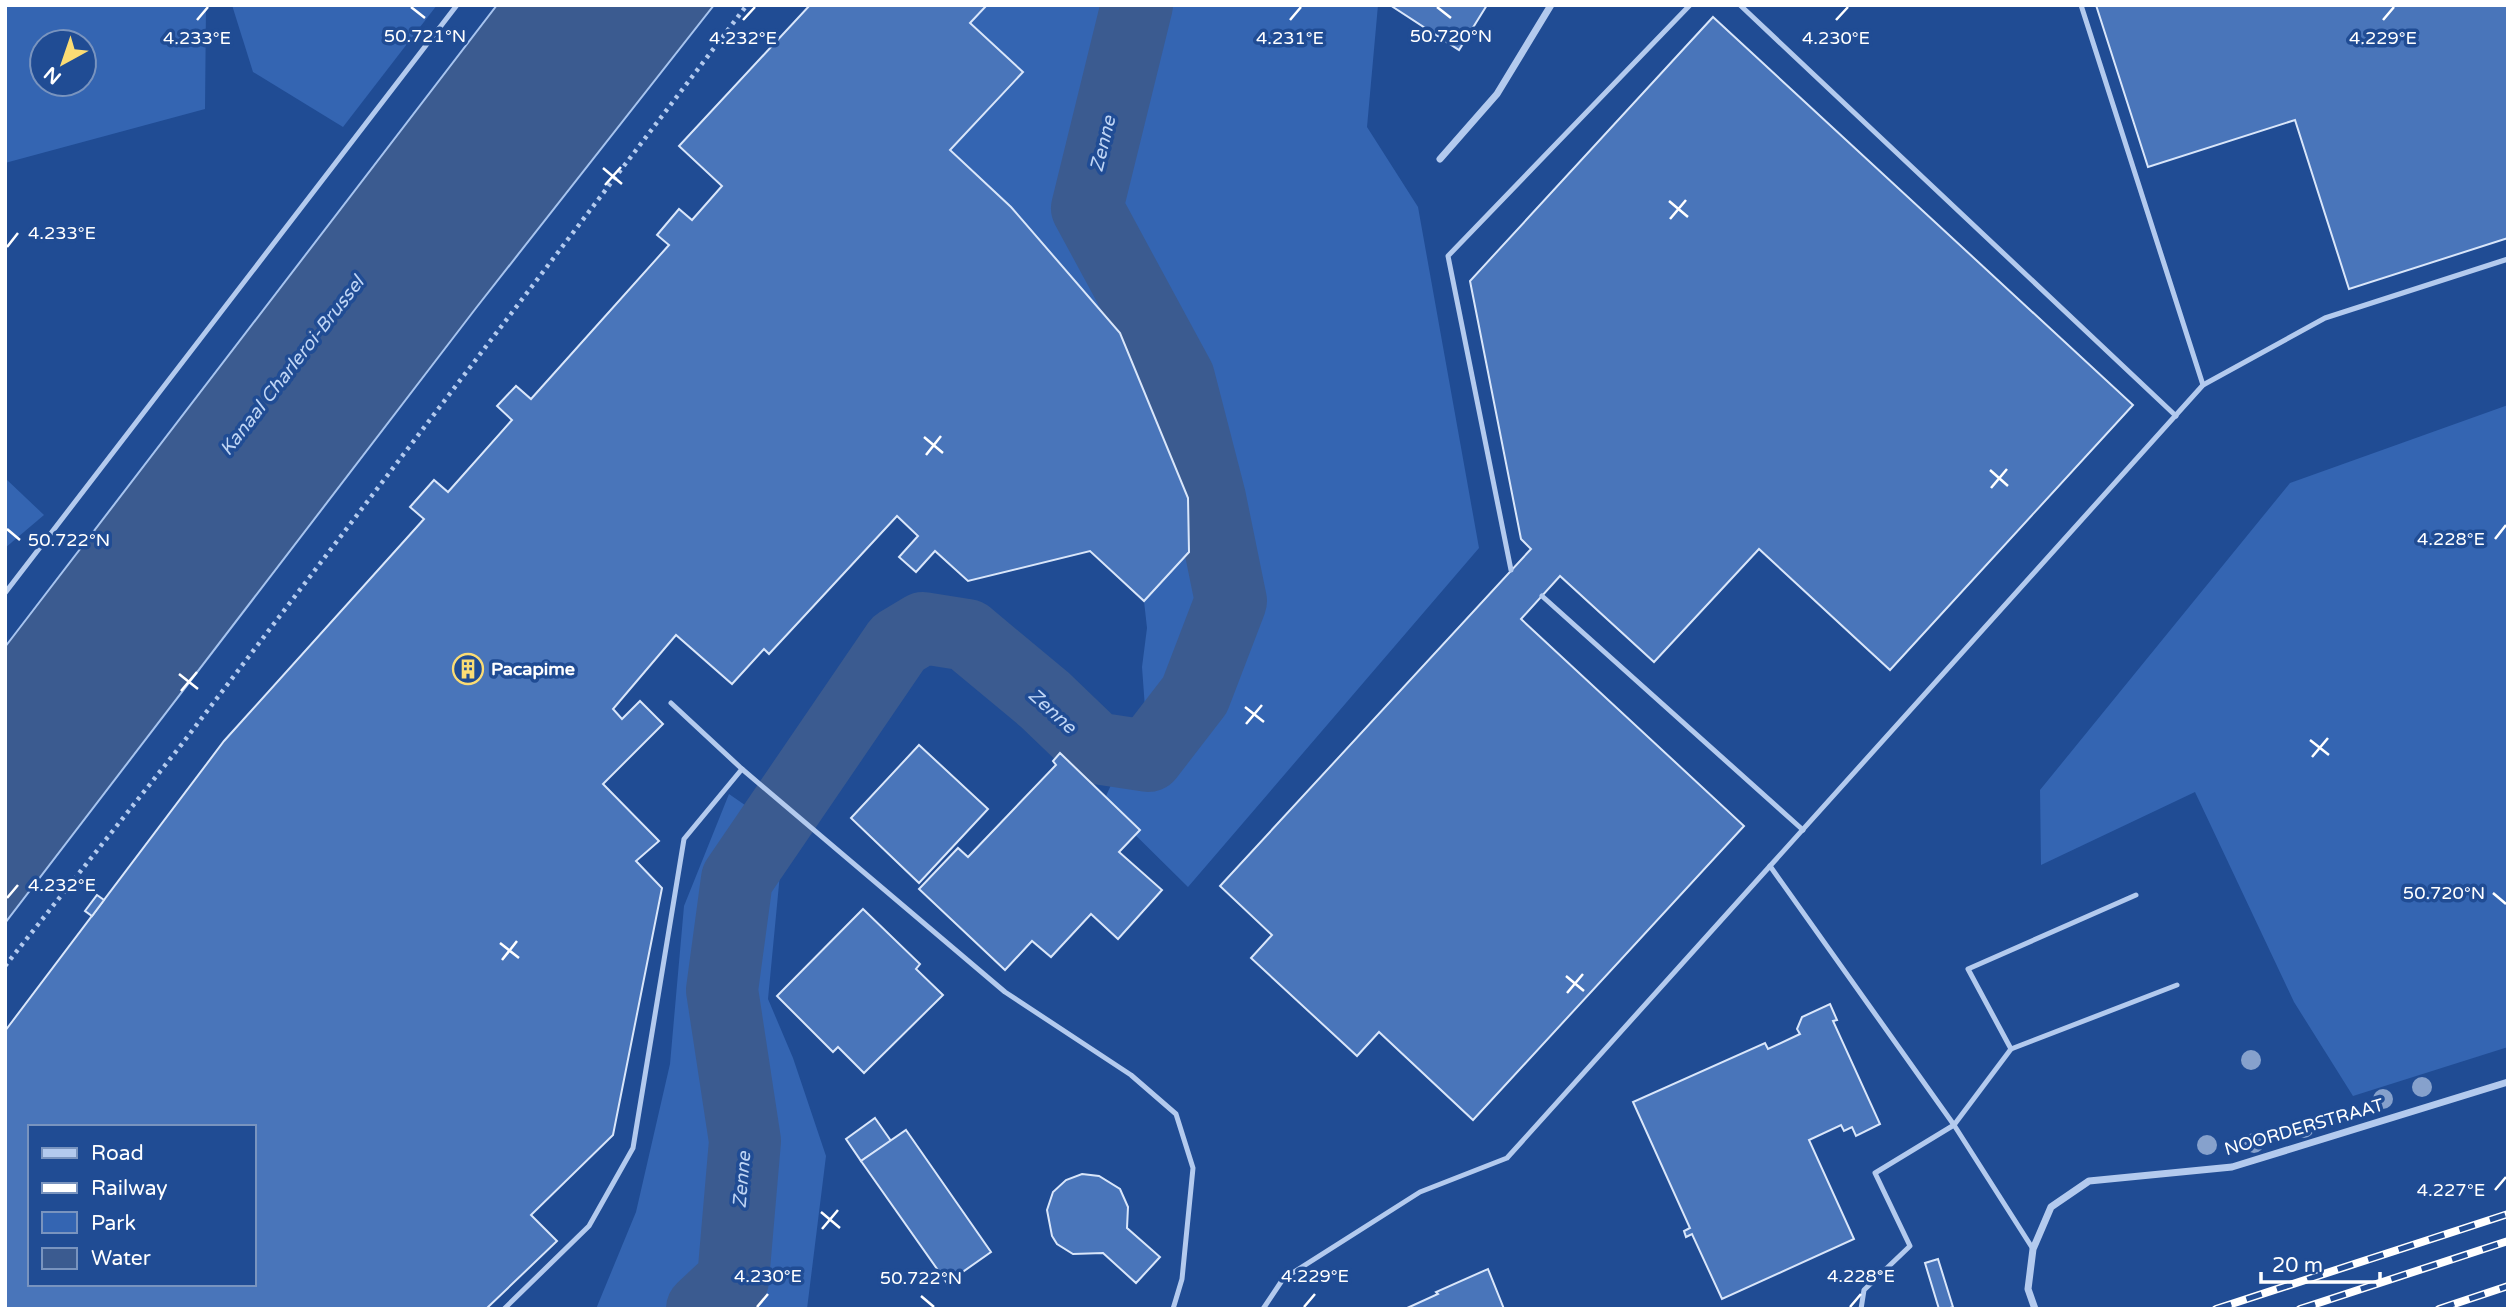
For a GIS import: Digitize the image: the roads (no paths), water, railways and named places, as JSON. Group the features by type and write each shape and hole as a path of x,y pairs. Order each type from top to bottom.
{"street":[{"path":"1440,159 1497,94 1550,5"},
{"name":"NOORDERSTRAAT","path":"2035,1309 2028,1289 2033,1249 2051,1207 2089,1181 2232,1167 2508,1082"}],"lane":[{"path":"5,593 457,5"},
{"path":"1511,570 1448,256 1690,5"},
{"path":"1740,5 2176,416"},
{"path":"2081,5 2203,384"},
{"path":"1263,1309 1283,1279 1420,1192 1507,1158 2203,384 2325,318 2508,259"},
{"path":"1542,596 1802,830"},
{"path":"671,703 742,769 1005,992 1131,1075 1176,1114 1193,1168 1182,1279 1173,1309"},
{"path":"504,1309 589,1226 633,1148 684,839 742,769"},
{"path":"1770,866 1954,1125 2033,1249"},
{"path":"2011,1049 1968,969 2136,895"},
{"path":"1861,1309 1864,1290 1910,1246 1875,1173 1954,1125 2011,1049 2177,985"}],"water":[{"name":"Kanaal Charleroi-Brussel","path":"497,5 714,5 476,308 5,923 5,647"}],"waterway":[{"name":"Zenne","path":"702,1309 733,1280 745,1141 722,990 737,879 898,643 923,628 967,635 1045,700 1095,748 1148,756 1195,695 1231,601 1210,498 1179,378 1087,208 1137,5"}],"railway":[{"path":"2216,1309 2508,1214"},
{"path":"2300,1309 2508,1241"},
{"path":"2439,1309 2508,1286"}],"place":[{"name":"Pacapime","path":"468,669"}]}
